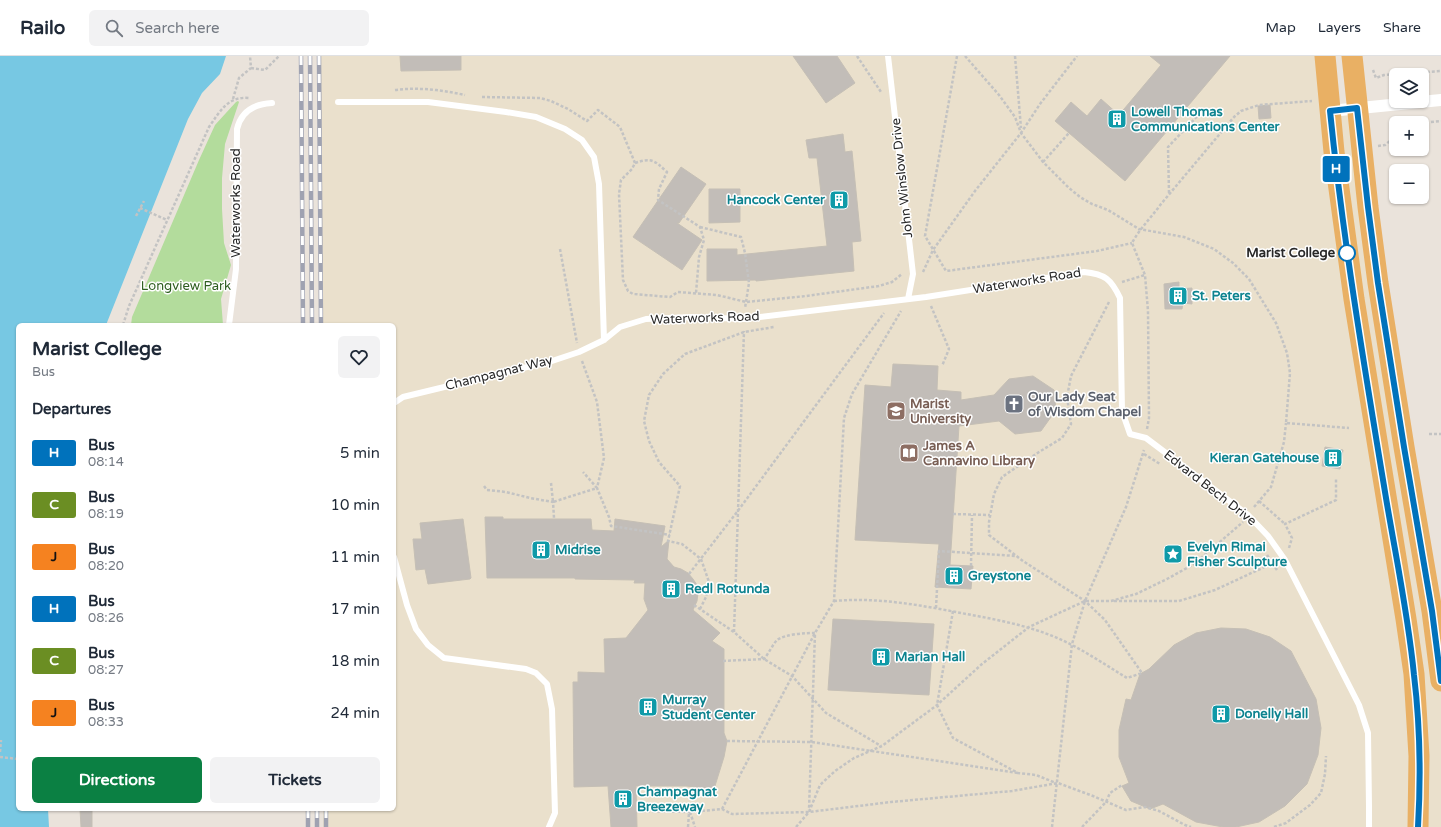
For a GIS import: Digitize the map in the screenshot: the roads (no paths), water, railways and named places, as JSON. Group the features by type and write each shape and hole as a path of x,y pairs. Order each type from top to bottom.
{"highway":[{"path":"1325,56 1323,106 1342,212 1354,299 1413,667 1417,702 1419,756 1418,827"},
{"path":"1352,56 1377,276 1432,611 1441,680"}],"street":[{"path":"1323,106 1357,108 1441,100"}],"lane":[{"name":"John Winslow Drive","path":"888,56 913,274 908,299"},
{"path":"338,102 428,102 506,112 536,117 565,129 582,140 594,157 599,184 604,340"},
{"name":"Waterworks Road","path":"229,323 236,269 237,129 240,119 248,111 258,105 272,103"},
{"name":"Waterworks Road","path":"604,340 620,327 646,319 692,317 744,319 926,297 1084,272 1096,273 1108,279 1114,285"},
{"name":"Edvard Bech Drive","path":"1114,285 1120,298 1122,411 1130,434 1146,438 1248,515 1268,536 1285,560 1360,705 1368,732 1368,827"},
{"name":"Champagnat Way","path":"396,402 403,397 552,361 579,352 604,340"},
{"path":"396,564 407,605 416,629 428,645 444,658 526,669 536,672 547,684 552,709 555,813 549,827"}],"water":[{"path":"0,56 226,56 220,74 202,93 188,119 107,323 16,323 16,811 48,811 49,827 0,827"}],"railway":[{"path":"301,56 303,323"},
{"path":"310,56 312,323"},
{"path":"319,56 321,323"},
{"path":"308,811 308,827"},
{"path":"317,811 317,827"},
{"path":"326,811 326,827"}],"place":[{"name":"Lowell Thomas Communications Center","path":"1117,119"},
{"name":"Hancock Center","path":"839,200"},
{"name":"Marist College","path":"1347,253"},
{"name":"St. Peters","path":"1178,296"},
{"name":"Our Lady Seat of Wisdom Chapel","path":"1014,404"},
{"name":"Marist University","path":"896,411"},
{"name":"James A Cannavino Library","path":"909,453"},
{"name":"Kieran Gatehouse","path":"1333,458"},
{"name":"Midrise","path":"541,550"},
{"name":"Evelyn Rimai Fisher Sculpture","path":"1173,554"},
{"name":"Greystone","path":"954,576"},
{"name":"Redl Rotunda","path":"671,589"},
{"name":"Marian Hall","path":"881,657"},
{"name":"Murray Student Center","path":"648,707"},
{"name":"Donelly Hall","path":"1221,714"},
{"name":"Champagnat Breezeway","path":"623,799"}],"park label":[{"name":"Longview Park","path":"186,286"}]}
